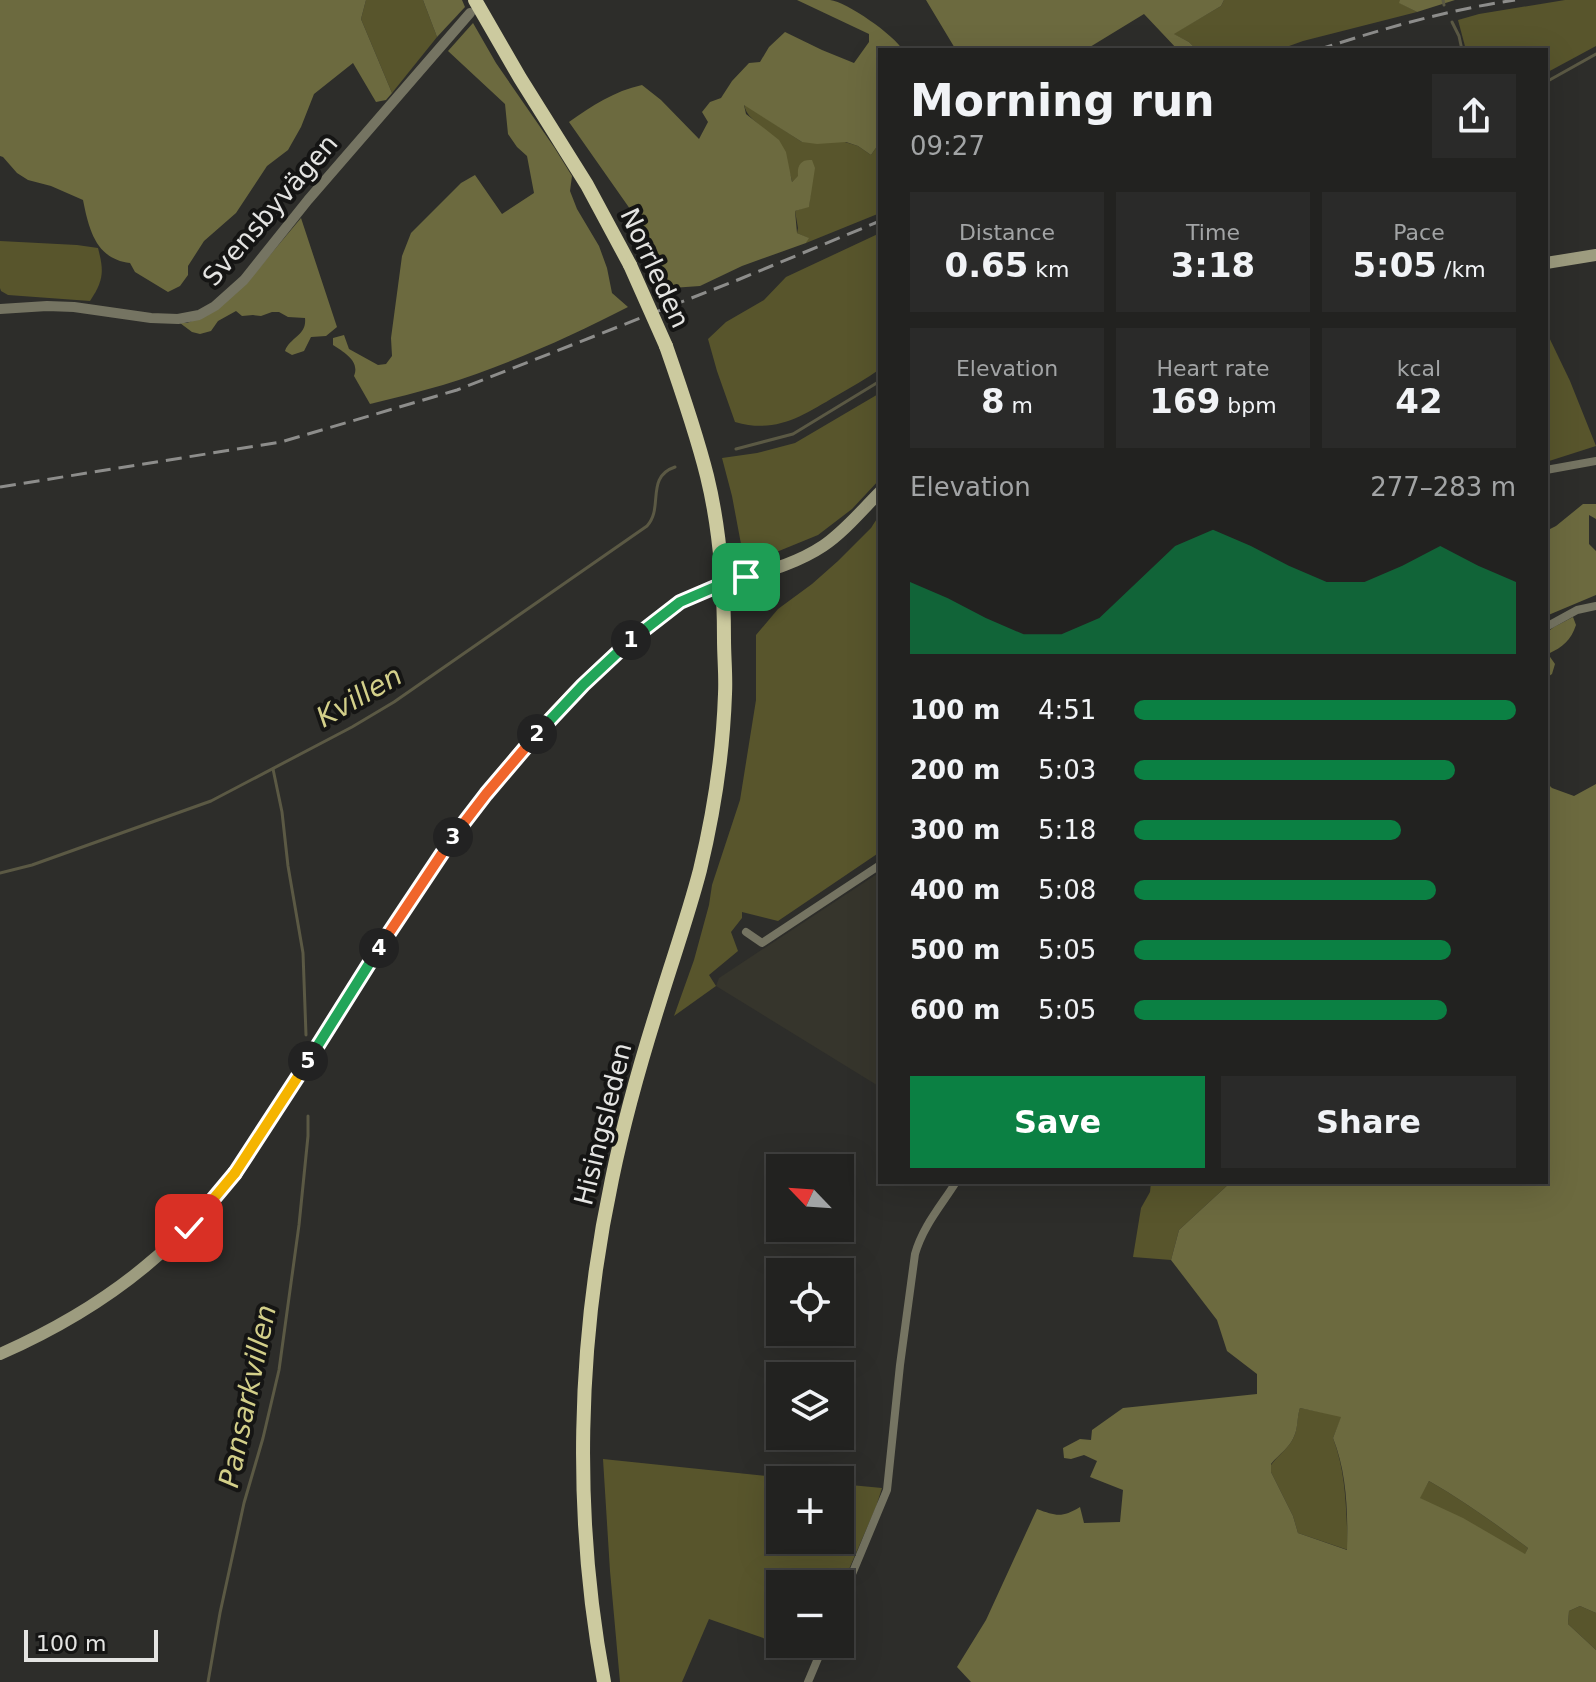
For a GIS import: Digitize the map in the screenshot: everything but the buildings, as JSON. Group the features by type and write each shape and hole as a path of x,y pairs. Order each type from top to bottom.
{"highway":[{"name":"Norrleden","path":"473,6 599,205 666,346 708,479 722,584"},
{"name":"Hisingsleden","path":"604,1682 591,1595 584,1475 585,1387 595,1277 627,1112 690,904 714,802 721,756 725,691 722,584"}],"main road":[{"path":"1548,263 1596,255"},
{"path":"0,1354 58,1326 142,1271 189,1228 222,1191 430,870 467,818 575,692 629,642 680,602 722,584 784,564 824,545 878,494"}],"street":[{"name":"Svensbyvägen","path":"0,309 74,307 178,319 199,315 215,306 244,280 473,6"},
{"path":"1548,470 1596,461"},
{"path":"1548,626 1577,610 1596,606"},
{"path":"746,932 762,943 878,866"},
{"path":"854,1570 887,1490 915,1254 924,1229 955,1184"},
{"path":"808,1682 818,1658"}],"shaded area":[{"path":"0,0 366,0 361,19 392,93 386,100 376,102 353,63 314,94 288,150 267,166 236,213 204,241 180,286 168,292 135,272 130,263 109,256 102,249 88,222 83,200 28,180 0,156"},
{"path":"366,0 423,0 437,37 392,93 361,19"},
{"path":"423,0 462,0 465,7 437,37"},
{"path":"797,0 838,2 880,28 901,48 878,48 878,145 871,155 846,142 802,142 744,105 746,114 779,140 786,152 792,182 798,176 800,164 812,160 815,168 809,207 795,211 797,233 809,238 806,243 742,266 700,286 672,288 649,236 569,122 613,95 642,85 699,139 708,122 702,112 710,102 721,98 749,63 760,62 769,47 785,32 854,63 869,42 869,34"},
{"path":"926,0 1224,0 1221,6 1174,34 1195,48 1176,48 1144,14 1088,48 955,48"},
{"path":"1224,0 1400,0 1400,3 1417,12 1284,48 1195,48 1173,34 1221,6"},
{"path":"1400,0 1455,0 1417,12 1399,3"},
{"path":"1565,0 1596,0 1596,46 1548,72 1548,48 1465,48 1458,20"},
{"path":"473,23 496,63 572,176 570,191 599,246 612,293 628,307 490,369 370,404 354,376 353,362 333,345 333,338 344,335 349,349 378,365 386,364 392,356 391,338 402,256 411,233 461,183 475,175 502,214 534,193 527,156 508,134 505,104 448,51"},
{"path":"744,104 802,142 845,142 871,155 878,145 878,214 806,243 808,238 797,233 795,211 809,206 811,189 799,176 792,182 779,152"},
{"path":"301,218 337,327 326,336 311,337 304,351 292,355 285,351 301,333 305,318 288,317 279,312 242,316 236,311 218,321 211,331 200,334 180,323 199,318 255,273"},
{"path":"878,234 878,370 788,421 763,426 735,422 708,339 726,322 764,300 786,277"},
{"path":"0,241 98,248 102,269 98,287 90,301 8,295 0,288"},
{"path":"1548,335 1570,381 1596,446 1548,461"},
{"path":"878,394 878,481 852,509 818,535 761,556 741,544 722,458 795,443"},
{"path":"1583,504 1596,504 1596,519 1589,515 1589,544 1596,551 1596,595 1548,615 1548,530"},
{"path":"878,517 878,853 778,921 742,912 742,918 731,932 738,951 709,975 716,986 674,1016 694,960 712,885 740,800 756,700 756,635 778,609 812,584 871,528"},
{"path":"1573,617 1576,625 1569,639 1548,654 1548,632"},
{"path":"1548,654 1555,664 1548,677"},
{"path":"1548,784 1574,796 1596,784 1596,1613 1580,1606 1569,1611 1568,1624 1596,1650 1596,1682 971,1682 957,1667 986,1620 1037,1509 1059,1515 1080,1507 1084,1523 1120,1522 1123,1490 1090,1477 1097,1461 1084,1455 1064,1458 1063,1448 1080,1439 1091,1440 1092,1430 1123,1408 1257,1394 1257,1374 1227,1351 1217,1320 1171,1260 1179,1230 1229,1184 1548,1184","holes":["1300,1408 1341,1417 1333,1438 1346,1493 1347,1550 1298,1533 1271,1472 1271,1464 1293,1439","1429,1481 1528,1548 1525,1554 1463,1518 1420,1498"]},
{"path":"878,873 878,1086 716,986 719,978"},
{"path":"1151,1184 1229,1184 1179,1230 1171,1260 1133,1257 1141,1208"},
{"path":"1300,1408 1342,1416 1333,1438 1343,1480 1348,1550 1298,1533 1271,1472 1271,1465 1293,1439"},
{"path":"603,1459 766,1476 766,1554 854,1554 854,1485 882,1488 849,1570 766,1570 766,1639 709,1619 682,1682 620,1682"},
{"path":"1429,1481 1528,1548 1525,1555 1419,1498"},
{"path":"1580,1606 1596,1613 1596,1650 1568,1624 1569,1611"}],"waterway":[{"path":"1443,0 1444,5"},
{"path":"1452,22 1462,48"},
{"name":"Kvillen","path":"1548,81 1596,54"},
{"name":"Kvillen","path":"736,449 793,434 878,382"},
{"name":"Kvillen","path":"0,873 32,865 211,801 394,702 647,526 652,519 660,478 675,467"},
{"name":"Pansarkvillen","path":"273,769 303,953 306,1035"},
{"name":"Pansarkvillen","path":"208,1682 244,1503 279,1370 299,1225 308,1116"}],"railway":[{"path":"1324,48 1415,21 1515,0"},
{"path":"0,487 281,442 457,390 878,222"}],"route":[{"path":"189,1228 244,1161 430,870 516,758 583,685 660,617 680,602 746,577"}]}
